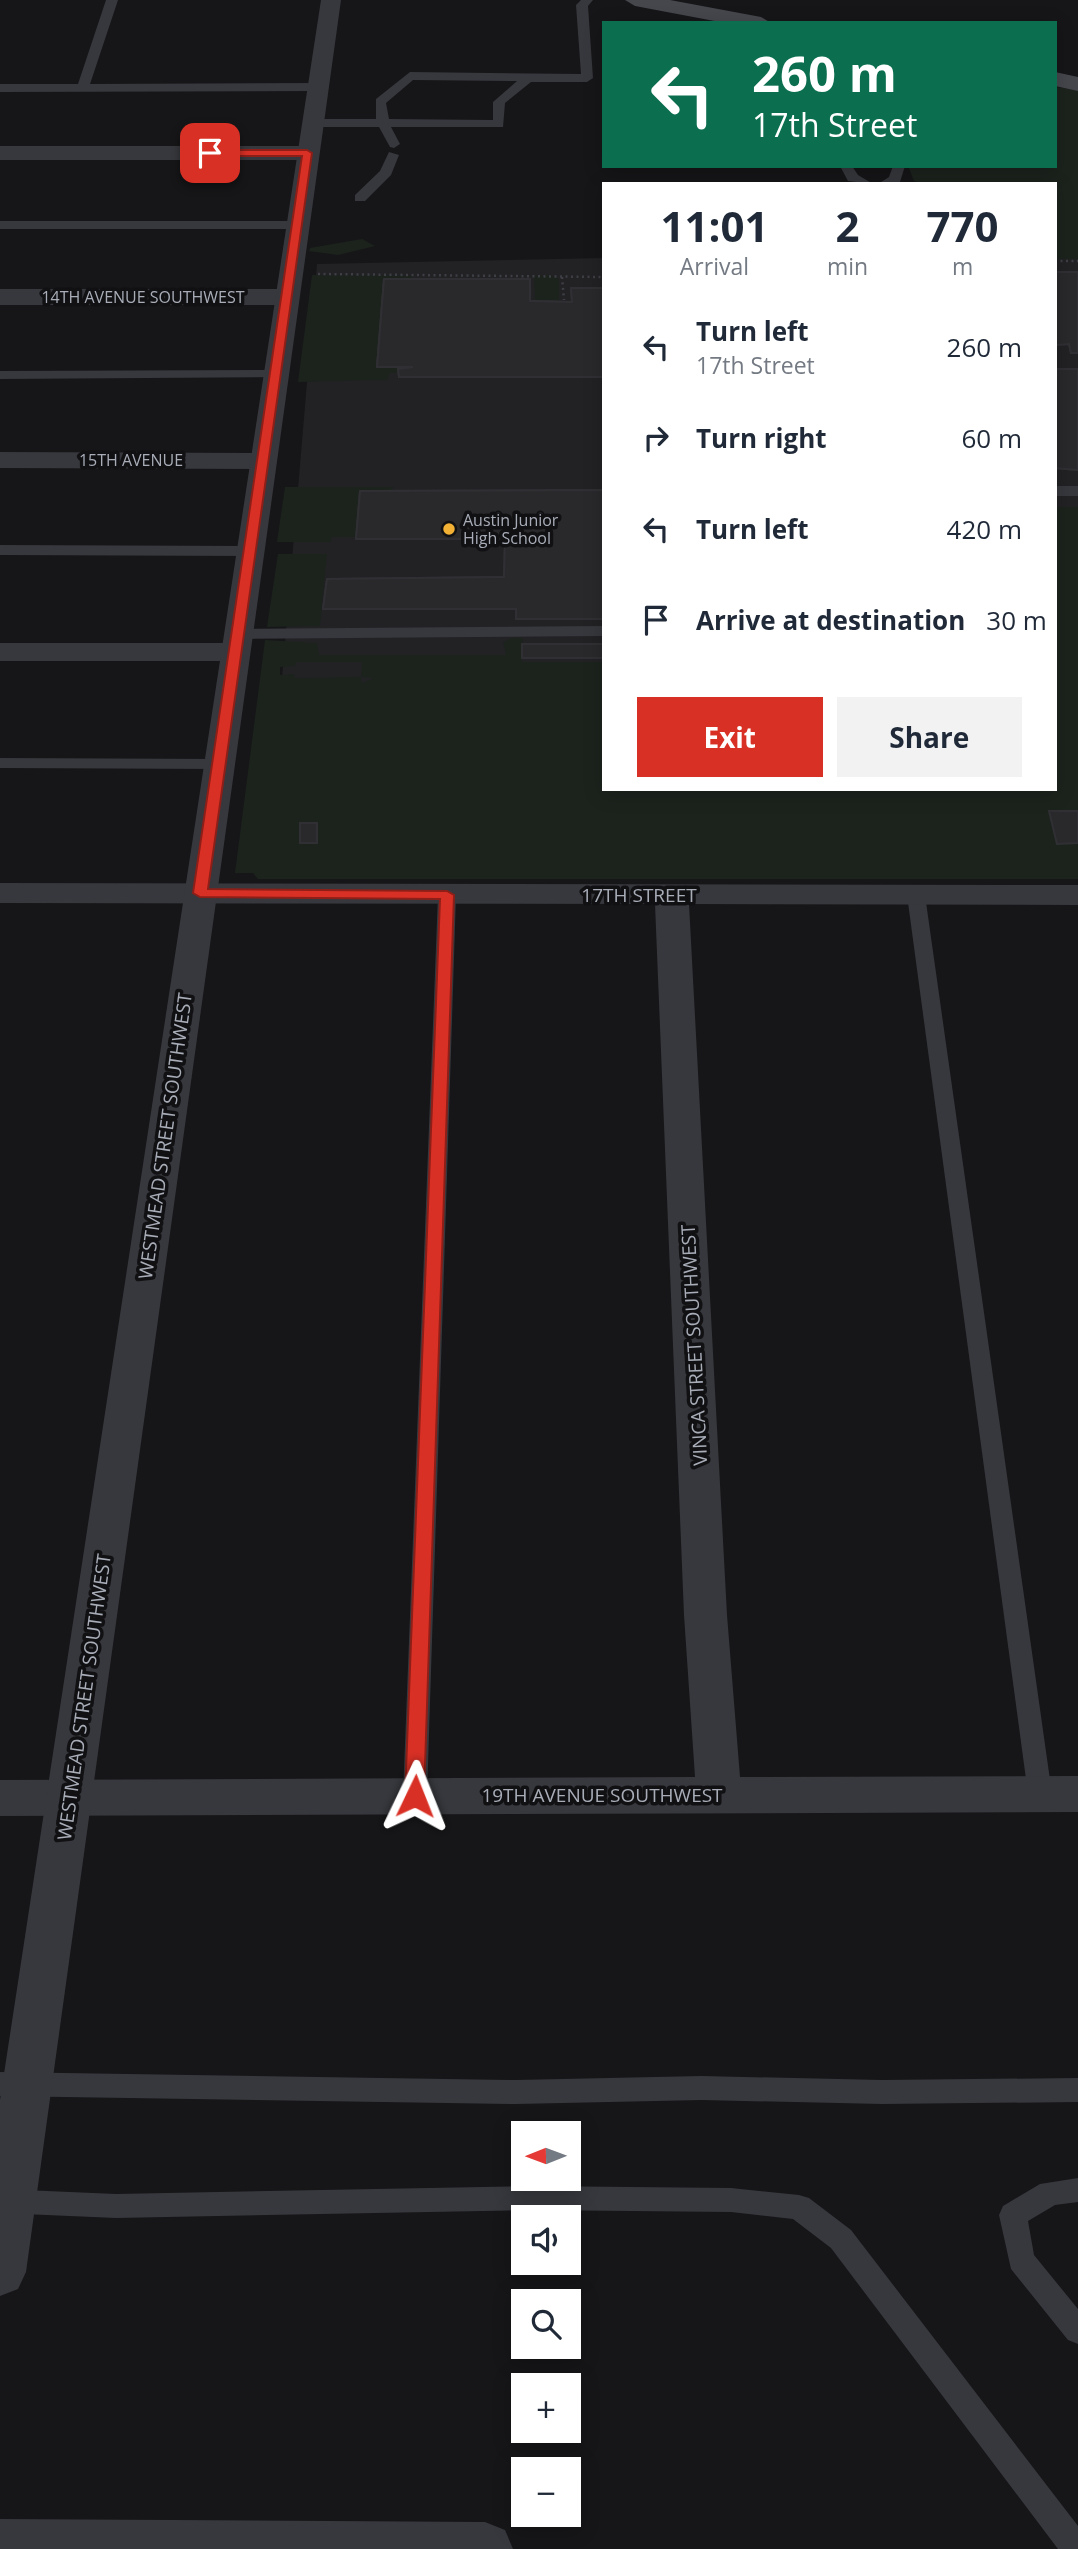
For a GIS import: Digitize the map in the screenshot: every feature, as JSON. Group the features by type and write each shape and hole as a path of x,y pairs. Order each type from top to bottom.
{"main road":[{"path":"635,0 750,21"},
{"path":"1057,79 1078,83"}],"street":[{"name":"WESTMEAD STREET SOUTHWEST","path":"0,2272 14,2083 69,1797 275,374 298,286 296,225 331,0"},
{"path":"0,153 310,138"},
{"name":"14TH AVENUE SOUTHWEST","path":"0,297 298,286"},
{"name":"15TH AVENUE","path":"0,460 263,461"},
{"path":"0,652 237,643"},
{"name":"17TH STREET","path":"0,893 1078,895"},
{"name":"VINCA STREET SOUTHWEST","path":"672,895 673,994 692,1283 709,1692 719,1795"},
{"name":"19TH AVENUE SOUTHWEST","path":"0,1798 1059,1794"},
{"path":"0,2546 485,2549"}],"lane":[{"path":"83,88 112,0"},
{"path":"360,198 386,172 393,150 383,123 380,102 410,76 587,79 582,5 587,0"},
{"path":"310,138 383,123 499,124 499,102 528,78"},
{"path":"0,88 318,87"},
{"path":"847,168 853,178 862,182"},
{"path":"888,182 895,179 898,168"},
{"path":"0,225 296,225"},
{"path":"0,375 275,374"},
{"path":"1057,491 1078,491"},
{"path":"0,550 250,551"},
{"path":"237,643 602,631"},
{"path":"0,763 219,764"},
{"path":"415,1796 447,895"},
{"path":"916,895 1059,1794"},
{"path":"14,2083 516,2092 702,2088 882,2092 1078,2090"},
{"path":"1078,2190 1050,2193 1013,2215 1021,2260 1078,2331"},
{"path":"5,2201 116,2206 532,2198 719,2200 799,2207 841,2239 1077,2549"}],"path":[{"path":"1057,261 1078,261"},
{"path":"298,286 549,275 602,277"},
{"path":"562,277 564,300"}],"shaded area":[{"path":"1057,87 1078,90 1078,259 1057,259 1057,182 914,181 909,168 1057,168"},
{"path":"362,239 375,246 338,255 309,251 310,248"},
{"name":"Austin Junior High School","path":"1057,253 1078,254 1078,868 266,868 317,264 602,258 602,791 1057,791"},
{"path":"312,275 413,276 377,367 399,367 398,373 389,373 388,380 298,382"},
{"path":"550,275 559,279 559,302 535,301 534,276"},
{"path":"285,487 394,487 356,537 332,537 331,542 277,542"},
{"path":"1057,507 1078,507 1078,879 258,879 253,873 235,873 265,640 317,643 319,655 506,655 503,642 512,638 523,638 522,662 602,662 602,791 1057,791","holes":["296,662 362,662 361,677 294,678 295,674 280,675 280,667 295,666","361,677 374,678 362,683"]},
{"path":"278,554 327,554 320,626 267,627"}],"building":[{"path":"1057,272 1078,272 1078,353 1071,353 1069,344 1057,345"},
{"path":"1057,272 1078,272 1078,353 1071,353 1069,344 1057,345"},
{"path":"384,279 530,279 530,301 572,302 571,288 602,288 602,354 574,354 574,339 533,338 533,369 602,368 602,377 399,377 398,369 413,367 377,367","holes":["535,309 570,309 571,331 536,332","437,315 482,315 481,323 437,323"]},
{"path":"384,279 530,279 530,301 572,302 571,288 602,288 602,377 399,377 398,369 413,367 377,367"},
{"path":"1057,369 1078,369 1078,470 1057,468"},
{"path":"1057,369 1078,369 1078,470 1057,468"},
{"name":"Austin Junior High School","path":"602,490 602,619 516,619 516,609 323,609 327,579 504,577 505,539 356,539 360,491"},
{"name":"Austin Junior High School","path":"602,490 602,619 516,619 516,609 323,609 327,579 504,577 505,539 356,539 360,491"},
{"path":"522,644 602,644 602,658 522,658"},
{"path":"1049,811 1078,811 1078,843 1057,844"},
{"path":"300,823 317,823 317,843 300,843"}],"place":[{"name":"Austin Junior High School","path":"449,529"}],"route":[{"path":"210,153 307,153 200,893 447,895 415,1796"}]}
